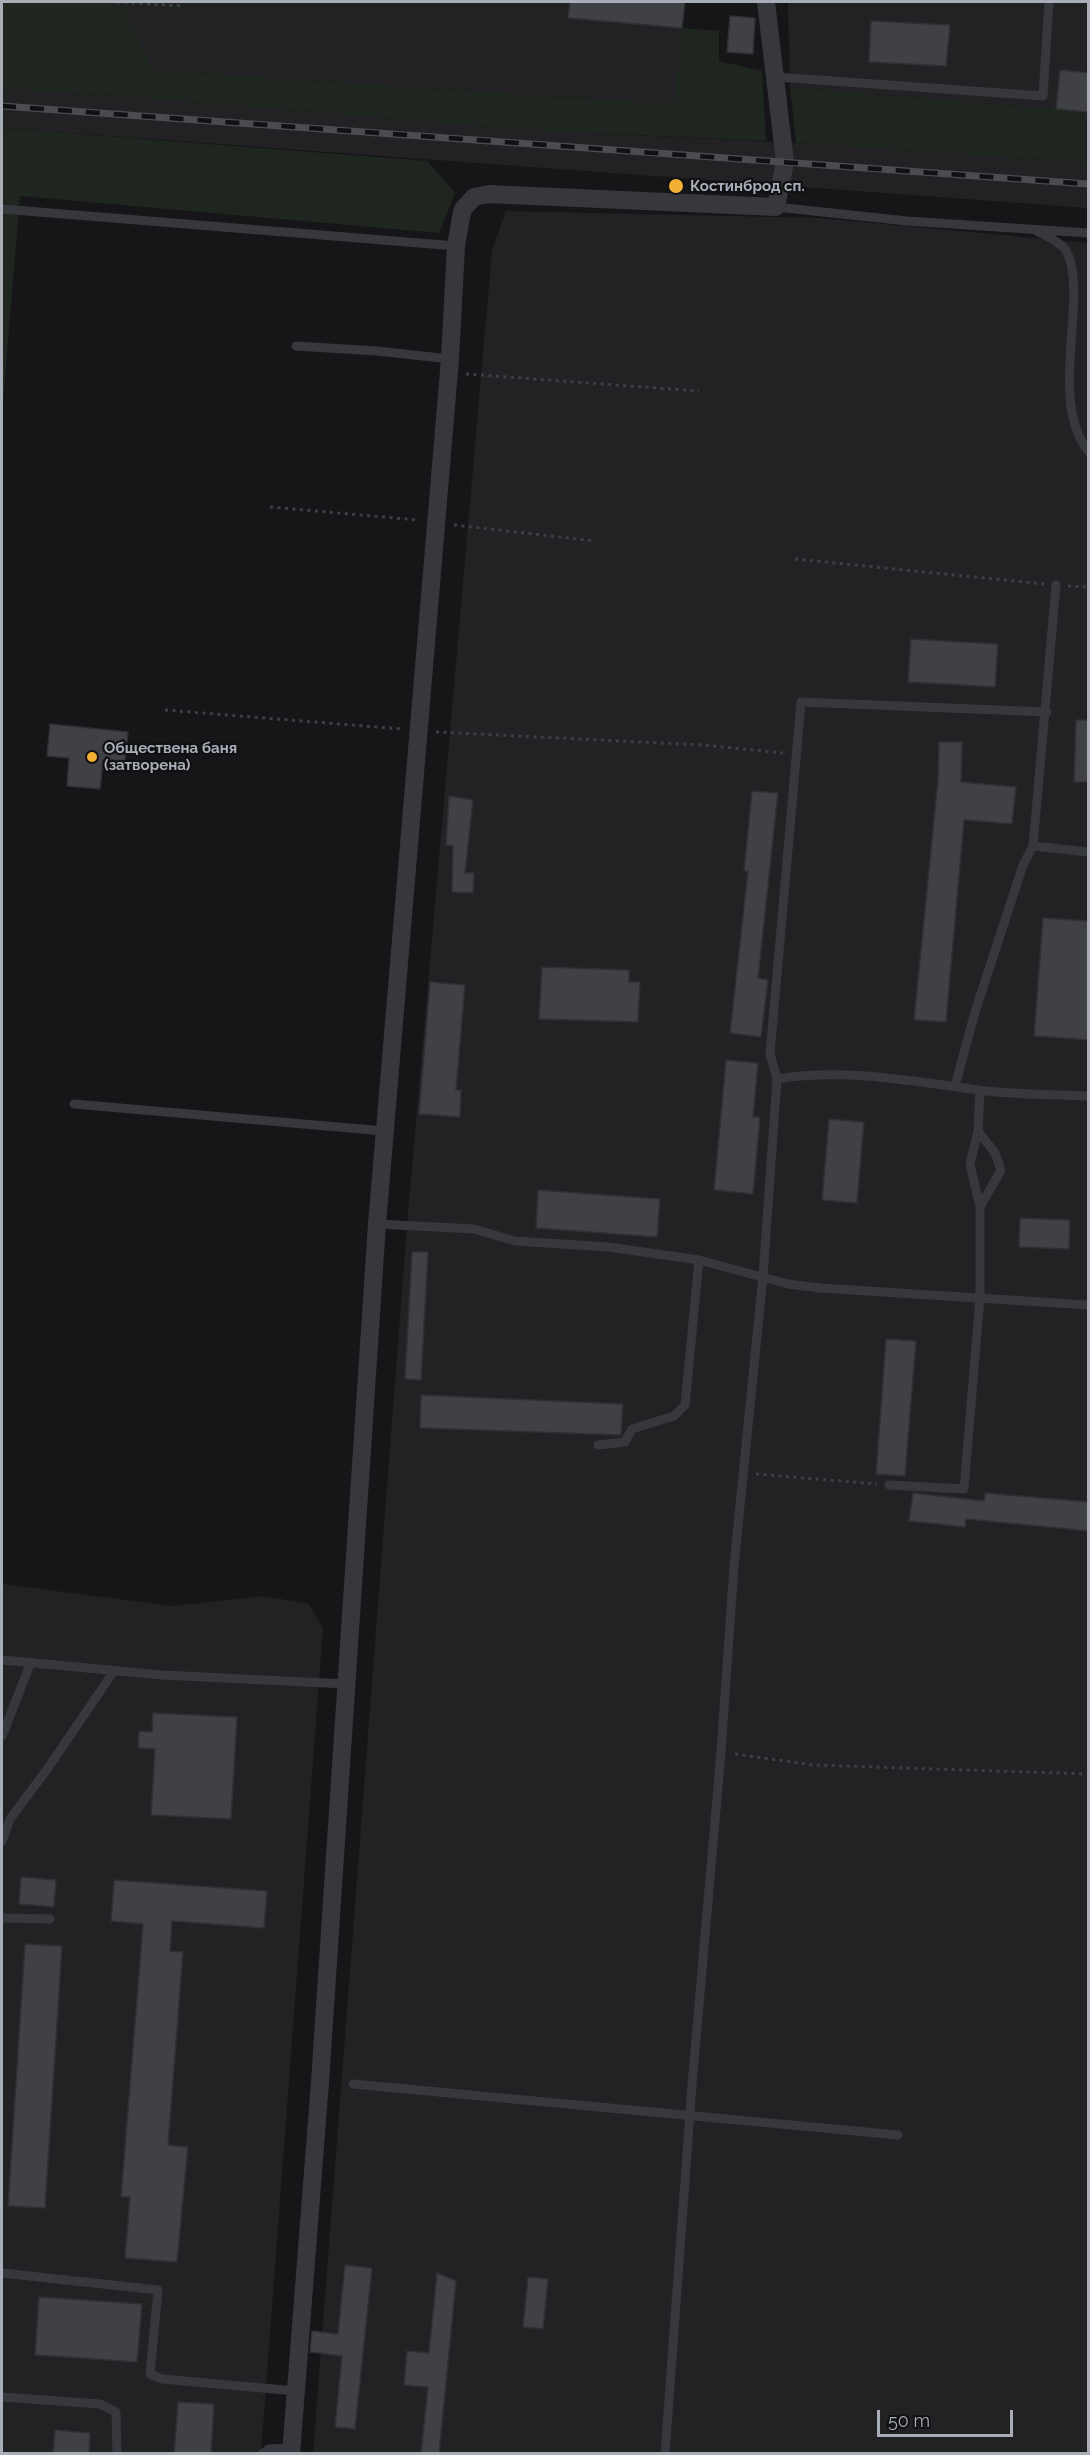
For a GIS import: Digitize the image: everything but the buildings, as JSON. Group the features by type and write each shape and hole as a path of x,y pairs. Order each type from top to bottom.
{"street":[{"path":"291,2451 321,2071 384,1131 450,366 456,246 463,209 474,197 481,194 776,207 784,162 766,2"}],"lane":[{"path":"776,77 1043,96 1049,2"},
{"path":"776,207 907,221 1089,233"},
{"path":"2,209 456,246"},
{"path":"1033,229 1066,250 1074,264 1080,291 1073,373 1074,412 1089,451"},
{"path":"296,346 377,351 450,366"},
{"path":"955,1086 975,1011 1023,865 1033,846 1047,712 1056,585"},
{"path":"665,2454 742,1472 764,1276 777,1078 770,1054 801,702 1047,712"},
{"path":"1033,846 1089,852"},
{"path":"777,1078 807,1074 980,1090 1089,1096"},
{"path":"889,1485 964,1489 980,1297 980,1207 970,1164 978,1131 980,1090"},
{"path":"74,1104 384,1131"},
{"path":"978,1131 995,1153 1001,1170 980,1207"},
{"path":"377,1224 474,1229 515,1241 608,1247 699,1260 788,1284 820,1288 1089,1305"},
{"path":"598,1445 625,1442 632,1429 674,1416 685,1405 699,1260"},
{"path":"2,1660 114,1671 346,1684"},
{"path":"2,1736 31,1662"},
{"path":"2,1841 10,1819 114,1671"},
{"path":"2,1918 50,1919"},
{"path":"353,2084 898,2136"},
{"path":"2,2273 158,2290 150,2374 162,2379 296,2391"},
{"path":"2,2397 100,2404 116,2412 117,2454"},
{"path":"262,2454 269,2449 291,2451"}],"path":[{"path":"117,2 184,6"},
{"path":"450,366 699,391"},
{"path":"795,559 1089,587"},
{"path":"165,710 301,719 463,735 702,746 796,754"},
{"path":"742,1472 889,1485"},
{"path":"721,1752 813,1765 1089,1774"}],"shaded area":[{"path":"2,2 122,2 152,70 674,104 682,28 719,31 719,61 762,71 766,141 528,130 133,97 2,89"},
{"path":"122,2 685,2 675,104 151,70"},
{"path":"788,2 1088,2 1088,112 790,87"},
{"path":"790,87 1088,112 1088,163 796,143"},
{"path":"2,89 133,97 528,130 796,143 1088,163 1088,208 2,128"},
{"path":"2,128 427,161 455,193 439,233 20,196 2,415"},
{"path":"506,211 820,218 1088,243 1088,2453 313,2454 407,1225 492,250"},
{"path":"2,1584 173,1606 264,1596 309,1604 323,1628 261,2453 2,2454"}],"railway":[{"path":"2,106 1088,184"}],"place":[{"name":"Костинброд сп.","path":"676,186"},
{"name":"Обществена баня (затворена)","path":"92,757"}]}
